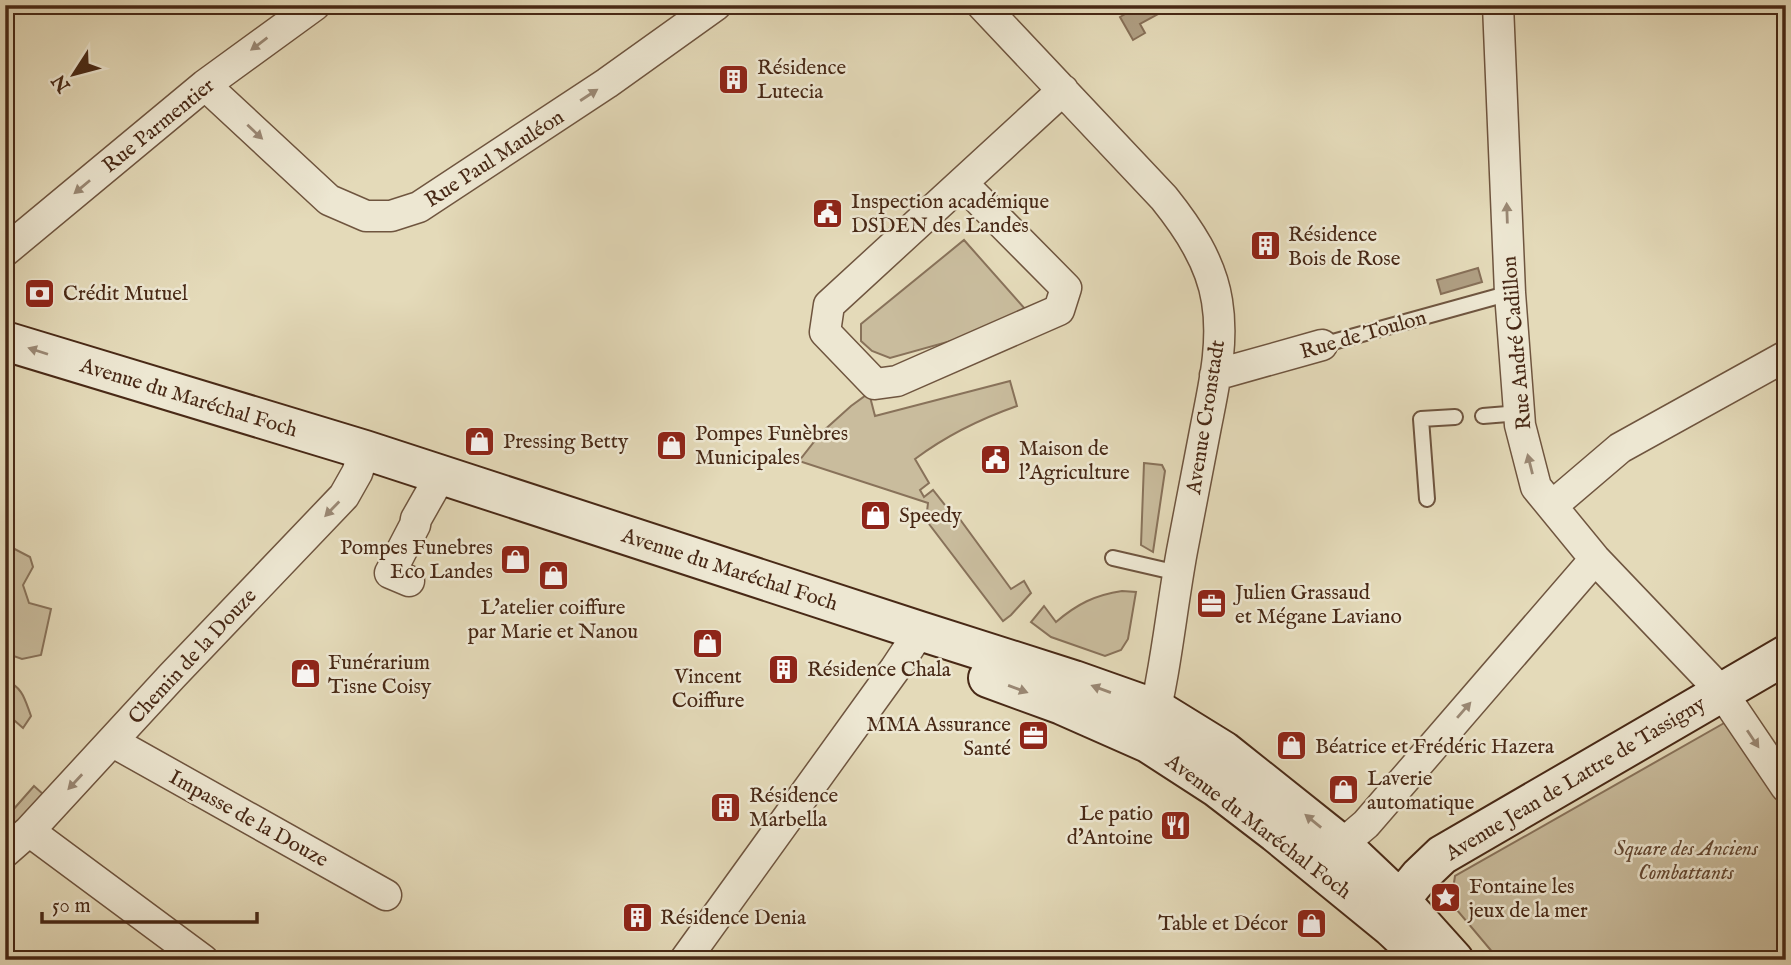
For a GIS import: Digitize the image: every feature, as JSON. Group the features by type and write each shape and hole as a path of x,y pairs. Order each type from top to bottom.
{"main road":[{"name":"Avenue du Maréchal Foch","path":"5,341 361,462 914,640 1074,680 1152,726 1216,787 1276,833 1329,855 1396,914"},
{"name":"Avenue du Maréchal Foch","path":"5,366 361,462"},
{"name":"Avenue Jean de Lattre de Tassigny","path":"1396,914 1419,877 1442,855 1786,654"},
{"path":"1396,914 1426,960"},
{"path":"1396,914 1454,960"}],"street":[{"name":"Rue Parmentier","path":"5,251 205,85 315,5"},
{"name":"Rue Paul Mauléon","path":"205,85 329,200 366,216 391,216 419,207 607,83 716,5"},
{"name":"Avenue Cronstadt","path":"982,5 1155,187 1181,219 1211,275 1217,300 1220,337 1215,375 1152,726"},
{"name":"Rue André Cadillon","path":"1498,5 1510,293 1520,425 1536,487 1595,559 1721,691 1786,787"},
{"path":"962,183 1066,288 1059,310 897,381 876,384 825,332 829,305 1063,90"},
{"name":"Rue de Toulon","path":"1215,375 1322,345"},
{"path":"1552,506 1620,448 1786,356"},
{"name":"Chemin de la Douze","path":"5,852 29,831 344,496 361,462"},
{"path":"409,582 390,573 435,485"},
{"path":"1329,855 1366,824 1595,559"},
{"path":"685,960 914,640"},
{"name":"Impasse de la Douze","path":"113,741 386,895"},
{"path":"29,831 203,960"}],"lane":[{"name":"Rue de Toulon","path":"1322,345 1510,293"},
{"path":"1483,415 1520,414"},
{"path":"1427,499 1420,419 1455,417"},
{"path":"1113,558 1178,573"}],"green space":[{"path":"964,240 1033,318 890,358 872,351 861,341 861,324"},
{"path":"1010,381 1017,406 964,428 915,459 929,483 920,490 924,497 933,490 952,514 959,518 1011,589 1024,581 1031,593 1003,621 926,520 928,503 799,461 821,433 869,393 875,416"},
{"path":"1144,463 1162,465 1165,471 1153,552 1141,545"},
{"path":"5,544 30,557 33,567 23,585 29,603 51,609 41,655 22,659 5,653"},
{"path":"1122,591 1136,592 1128,639 1121,650 1105,656 1051,637 1031,622 1044,606 1056,622 1087,601"},
{"path":"5,680 20,690 27,705 31,716 23,728 5,715"},
{"name":"Square des Anciens Combattants","path":"1726,722 1786,810 1786,960 1499,960 1451,903 1455,876"},
{"path":"34,786 44,795 5,836 5,819"}],"shaded area":[{"path":"1141,5 1153,5 1158,14 1140,24 1145,33 1133,40 1120,17"},
{"path":"1478,268 1482,282 1441,294 1437,280"}],"place":[{"name":"Résidence Lutecia","path":"734,79"},
{"name":"Inspection académique DSDEN des Landes","path":"828,213"},
{"name":"Résidence Bois de Rose","path":"1265,246"},
{"name":"Crédit Mutuel","path":"40,293"},
{"name":"Pressing Betty","path":"480,441"},
{"name":"Pompes Funèbres Municipales","path":"672,445"},
{"name":"Maison de l'Agriculture","path":"996,460"},
{"name":"Speedy","path":"876,515"},
{"name":"Pompes Funebres Eco Landes","path":"516,559"},
{"name":"L'atelier coiffure par Marie et Nanou","path":"553,575"},
{"name":"Julien Grassaud et Mégane Laviano","path":"1212,604"},
{"name":"Vincent Coiffure","path":"708,644"},
{"name":"Résidence Chala","path":"784,669"},
{"name":"Funérarium Tisne Coisy","path":"305,674"},
{"name":"MMA Assurance Santé","path":"1034,736"},
{"name":"Béatrice et Frédéric Hazera","path":"1292,746"},
{"name":"Laverie automatique","path":"1344,790"},
{"name":"Résidence Marbella","path":"726,807"},
{"name":"Le patio d'Antoine","path":"1176,825"},
{"name":"Fontaine les jeux de la mer","path":"1446,898"},
{"name":"Résidence Denia","path":"637,917"},
{"name":"Table et Décor","path":"1311,923"}]}
